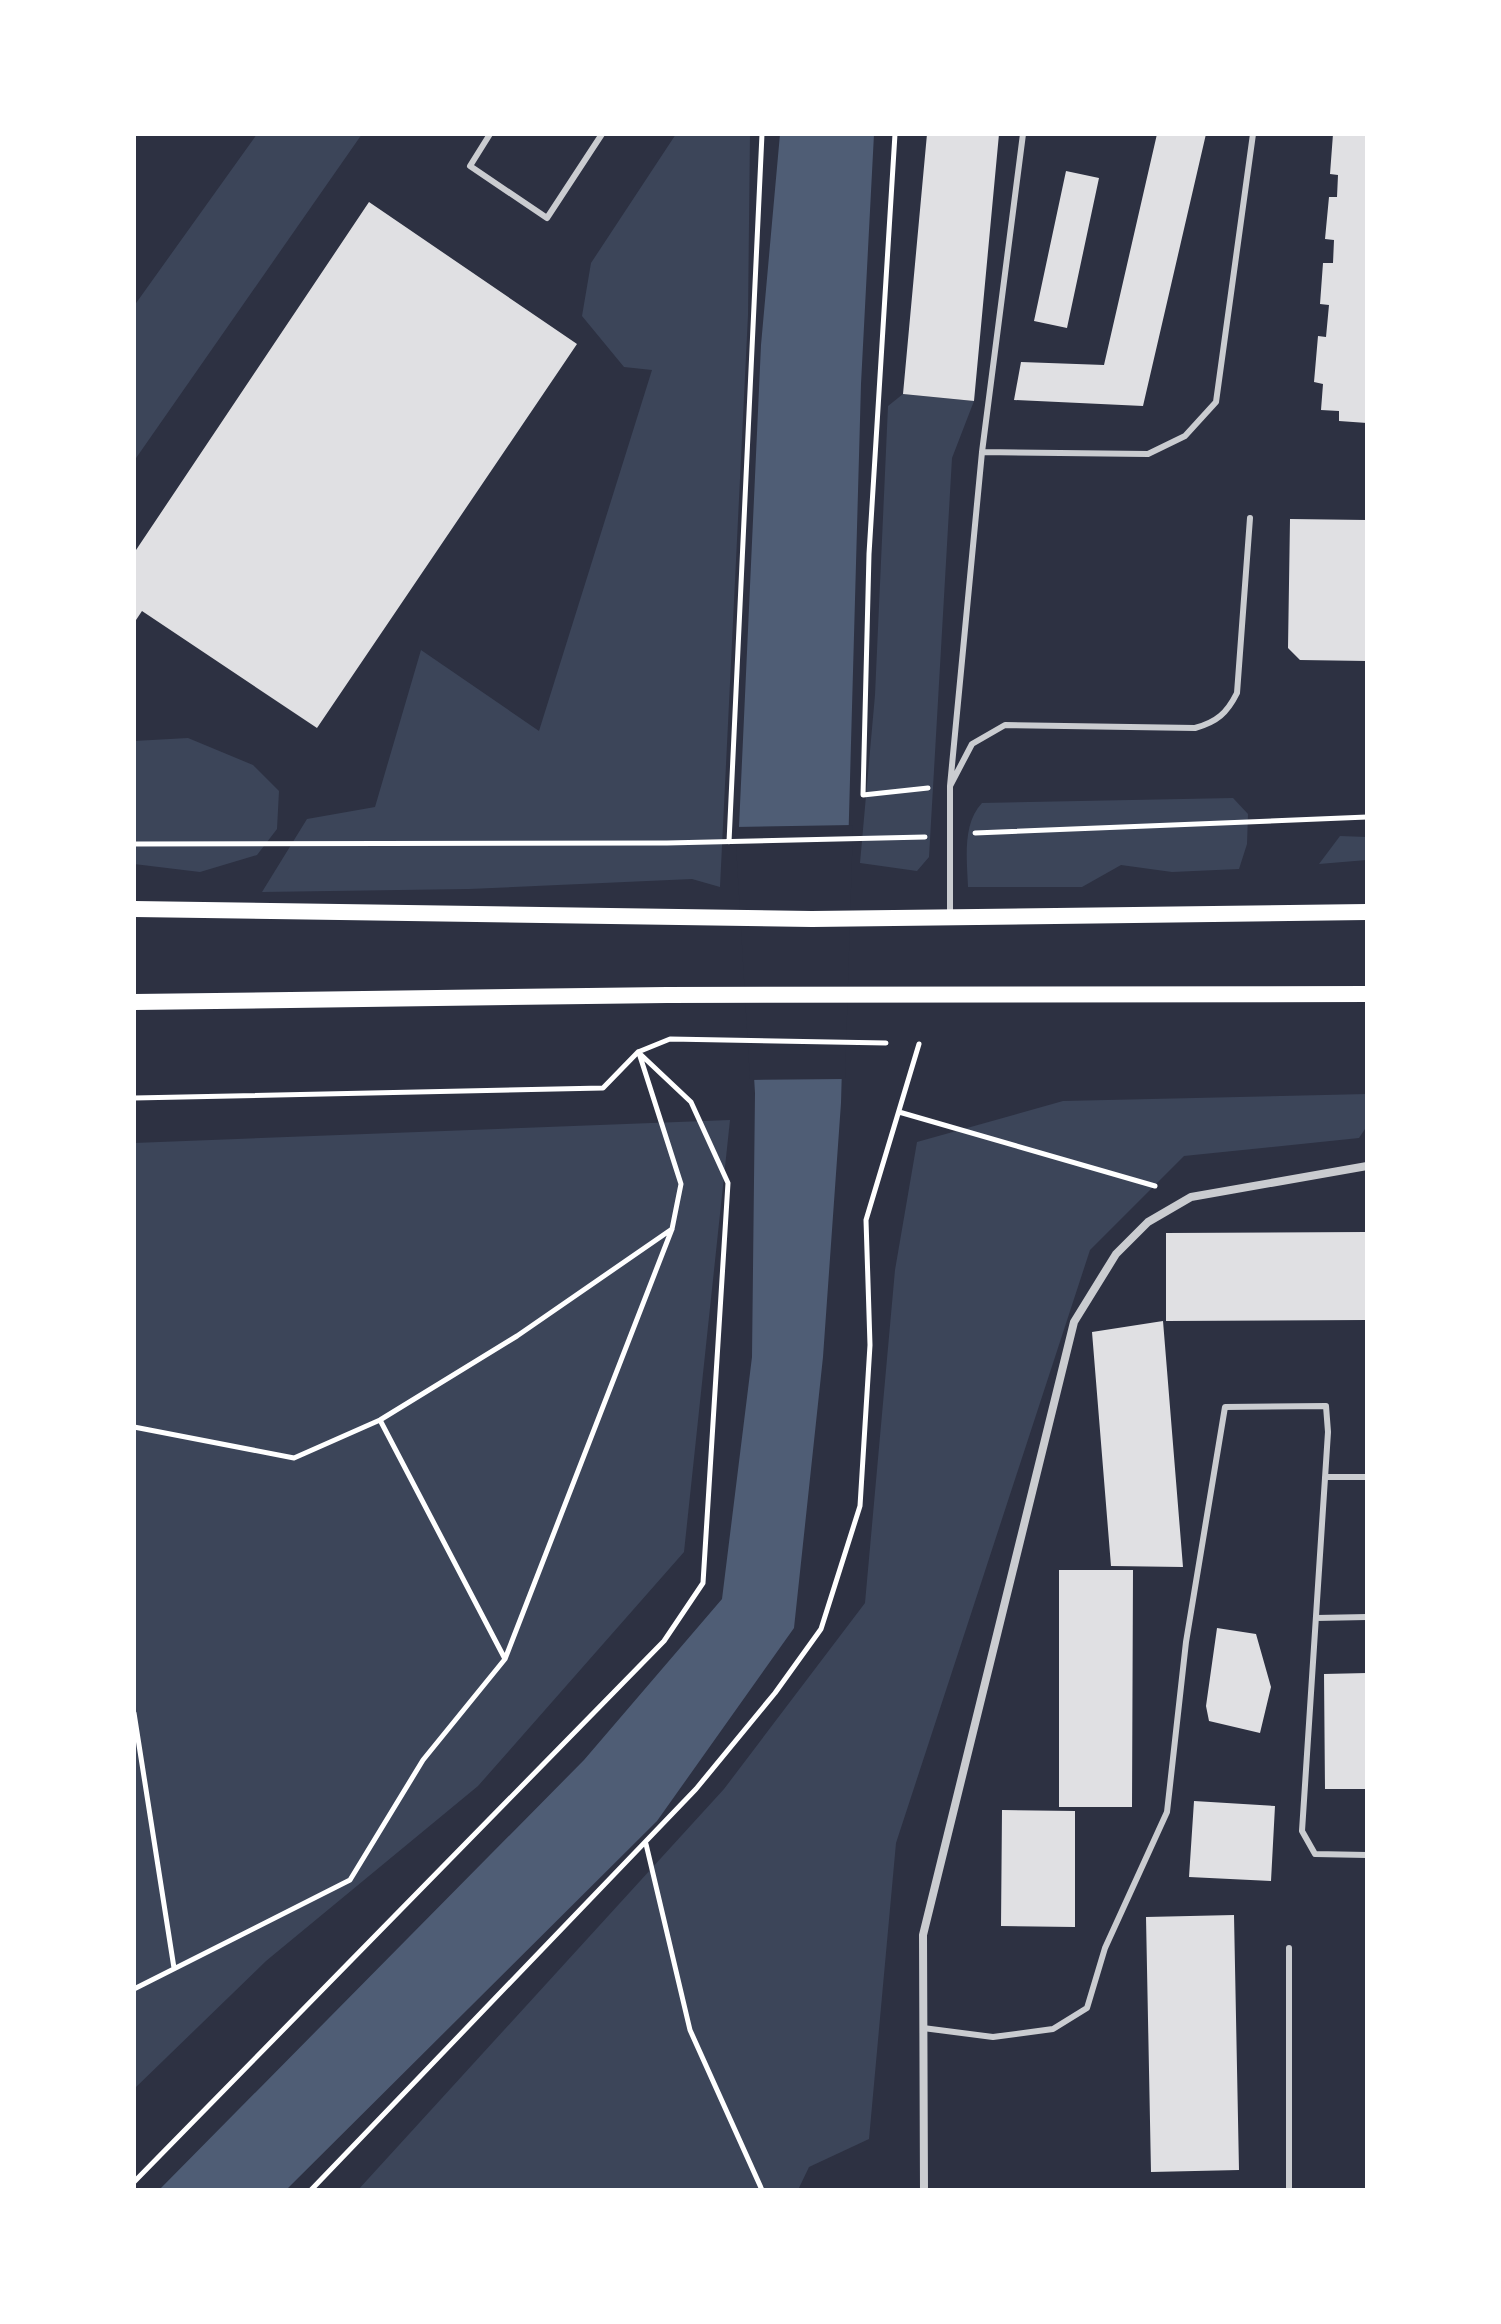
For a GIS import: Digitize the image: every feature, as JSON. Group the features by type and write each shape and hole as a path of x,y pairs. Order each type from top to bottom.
{"main road":[{"path":"134,909 668,917 1367,912"},
{"path":"134,1002 667,995 1367,994"}],"street":[{"path":"924,2190 923,1935 1074,1322 1116,1254 1148,1222 1191,1197 1367,1166"}],"lane":[{"path":"490,134 470,166 547,218 602,134"},
{"path":"950,916 950,786 982,452 1023,134"},
{"path":"982,452 1148,454 1185,436 1216,402 1253,134"},
{"path":"950,786 972,744 1005,725 1195,728 1212,723 1228,710 1237,693 1250,518"},
{"path":"923,2028 993,2037 1053,2029 1087,2008 1105,1948 1167,1812 1186,1642 1225,1407 1326,1406 1325,1477 1302,1831 1315,1854 1367,1855"},
{"path":"1325,1477 1367,1477"},
{"path":"1316,1618 1367,1617"},
{"path":"1289,1948 1289,2190"}],"path":[{"path":"729,842 762,134"},
{"path":"895,134 869,554 863,795 950,786"},
{"path":"134,844 883,840 1367,817"},
{"path":"134,1098 603,1088 638,1052 670,1039 886,1043"},
{"path":"311,2190 646,1844 775,1693 821,1629 860,1506 870,1345 866,1220 919,1044"},
{"path":"134,1989 350,1880 423,1760 505,1659 672,1229 681,1184 638,1052"},
{"path":"134,2182 664,1641 703,1583 728,1183 691,1102 638,1052"},
{"path":"899,1112 1191,1197"},
{"path":"134,1427 294,1458 380,1420 517,1336 672,1229"},
{"path":"380,1420 505,1659"},
{"path":"134,1713 174,1968"},
{"path":"646,1844 690,2030 762,2190"}],"shaded area":[{"path":"257,134 362,134 134,461 134,306"},
{"path":"676,134 750,134 748,315 720,887 692,879 469,889 262,892 307,819 375,807 421,650 539,731 652,370 624,367 582,316 591,263"},
{"path":"780,134 874,134 861,384 841,1103 823,1357 794,1628 657,1821 286,2190 159,2190 584,1760 722,1599 752,1357 755,1093 739,827 761,345"},
{"path":"903,394 974,401 952,458 929,857 917,871 860,863 875,695 888,406"},
{"path":"188,738 253,765 279,791 277,829 257,855 200,872 134,864 134,741"},
{"path":"1233,798 1248,814 1247,844 1239,869 1172,872 1121,865 1082,887 968,887 969,832 971,821 982,803"},
{"path":"1340,836 1367,837 1367,860 1319,864"},
{"path":"1367,1094 1367,1126 1359,1138 1184,1156 1090,1250 896,1843 869,2139 809,2167 798,2190 358,2190 724,1789 865,1603 895,1270 917,1142 1063,1101"},
{"path":"730,1120 684,1552 478,1786 266,1961 134,2089 134,1143"}],"pier":[{"path":"853,825 845,1079 750,1080 735,827"}],"building":[{"path":"927,134 999,134 974,401 903,394"},
{"path":"1157,134 1206,134 1143,406 1014,400 1021,362 1104,365"},
{"path":"1333,134 1367,134 1367,423 1339,421 1339,411 1321,410 1323,384 1314,382 1318,336 1326,337 1329,305 1320,304 1323,263 1333,263 1334,240 1325,239 1329,197 1337,197 1338,175 1330,174"},
{"path":"1066,171 1099,178 1067,328 1034,321"},
{"path":"369,202 577,344 317,728 142,611 134,623 134,553"},
{"path":"1290,519 1367,520 1367,661 1300,660 1288,648"},
{"path":"1367,1232 1367,1320 1166,1321 1166,1233"},
{"path":"1163,1321 1183,1567 1111,1566 1092,1332"},
{"path":"1059,1570 1133,1570 1132,1807 1059,1807"},
{"path":"1217,1628 1256,1634 1271,1687 1260,1733 1209,1721 1206,1706"},
{"path":"1367,1673 1367,1789 1325,1789 1324,1674"},
{"path":"1194,1801 1275,1806 1271,1881 1189,1877"},
{"path":"1002,1810 1075,1811 1075,1927 1001,1926"},
{"path":"1234,1915 1239,2170 1151,2172 1146,1917"}]}
